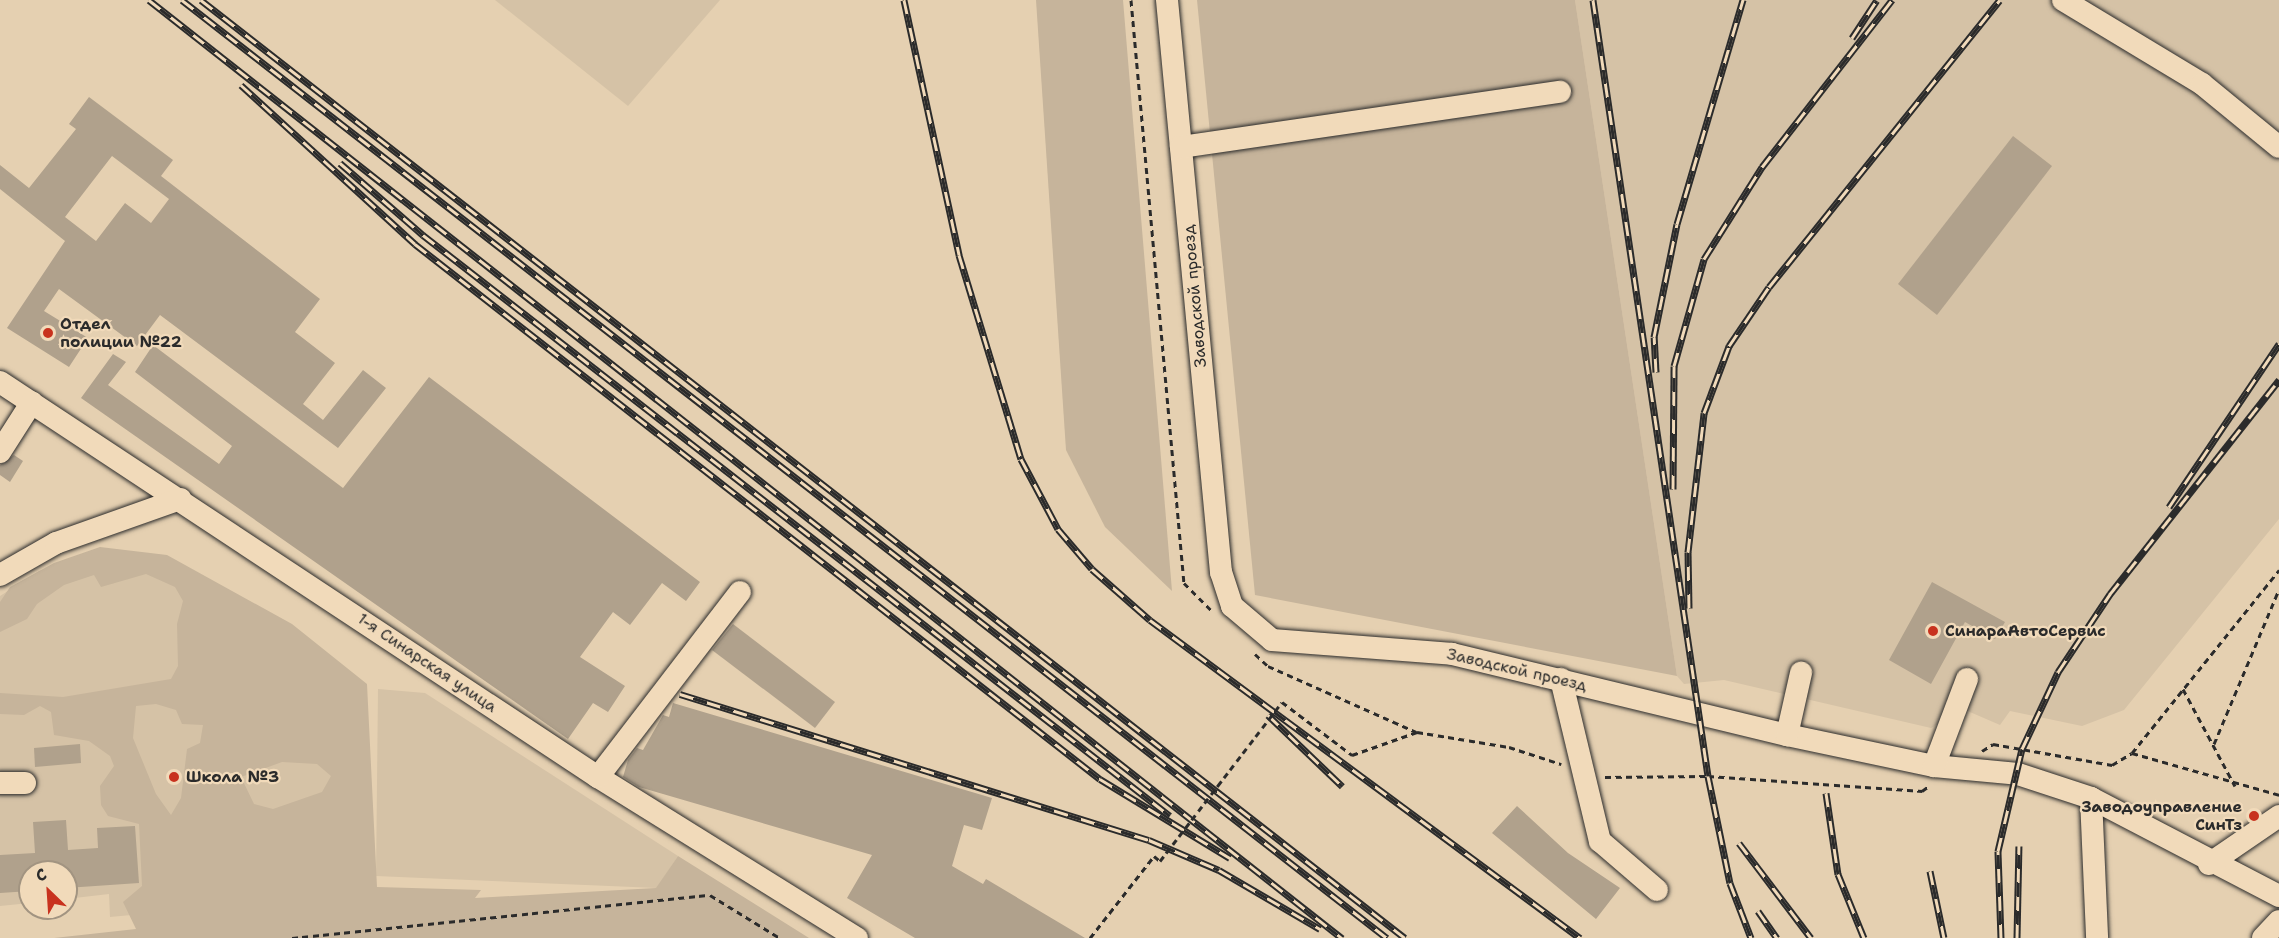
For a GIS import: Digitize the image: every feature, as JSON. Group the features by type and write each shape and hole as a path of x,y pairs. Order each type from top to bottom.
{"street":[{"name":"Заводской проезд","path":"1167,0 1221,572 1232,606 1272,640 1452,654 1787,735 1934,766 2018,774 2091,798 2210,864 2275,889"},
{"path":"2063,0 2202,84 2279,147"},
{"path":"1181,147 1560,92"},
{"name":"1-я Синарская улица","path":"0,382 598,777 857,938"},
{"path":"0,452 32,402"},
{"path":"0,576 56,543 180,499"},
{"path":"598,777 740,592"},
{"path":"1787,735 1801,673"},
{"path":"1561,679 1600,841 1657,890"},
{"path":"1934,766 1967,679"},
{"path":"0,783 25,783"},
{"path":"2091,798 2097,938"},
{"path":"2210,864 2279,816"},
{"path":"2263,938 2279,921"}],"path":[{"path":"2214,744 2279,589"},
{"path":"2183,689 2235,786"},
{"path":"1090,938 1154,856 1160,861 1282,702 1333,741"},
{"path":"2132,753 2235,786 2279,795"},
{"path":"292,938 710,894 780,938"}],"shaded area":[{"path":"495,0 720,0 628,106"},
{"path":"1036,0 1123,0 1172,591 1105,527 1066,450"},
{"path":"1197,0 1575,0 1677,676 1255,595"},
{"path":"1575,0 2279,0 2279,519 2124,710 2082,726 2010,711 2000,725 1963,709 1931,728 1724,680 1684,684 1677,676"},
{"path":"100,547 167,555 292,624 367,684 377,887 481,890 475,898 656,888 678,856 809,938 54,938 136,929 123,902 142,886 139,824 108,816 101,805 100,786 114,766 110,756 89,741 54,735 51,712 40,706 24,715 0,714 0,693 63,697 171,679 178,666 177,624 183,601 175,587 146,574 101,587 94,575 64,585 37,604 27,619 0,632 0,602 10,587 54,563","holes":["156,704 176,710 182,724 203,725 200,743 187,749 181,798 171,815 156,794 133,738 136,706","282,762 317,764 331,776 322,792 273,809 254,804 241,777"]},
{"name":"Школа №3","path":"102,551 149,556 342,681 355,894 110,917 109,894 78,898 78,860 18,860 18,904 0,906 0,596 39,571"},
{"path":"378,689 425,693 678,856 657,888 376,876"}],"building":[{"path":"89,97 173,160 161,176 320,299 295,332 335,363 303,404 323,420 363,370 386,388 338,448 160,315 137,346 59,289 44,311 88,338 69,367 7,328 65,241 0,189 0,165 29,188 76,129 69,124","holes":["112,156 169,199 151,223 125,203 96,241 65,217"]},
{"path":"2013,136 2052,166 1937,315 1898,284"},
{"path":"153,345 343,488 429,377 700,582 686,601 662,583 630,625 613,612 580,657 625,686 608,712 593,703 568,739 81,398 113,354 126,362 108,385 219,464 232,446 135,372"},
{"path":"14,455 23,461 10,482 0,475 0,465"},
{"name":"СинараАвтоСервис","path":"1932,582 2005,622 1995,639 1965,622 1931,684 1889,660"},
{"path":"733,624 835,702 815,728 712,650"},
{"path":"673,703 992,798 982,830 964,825 952,866 983,884 986,879 1085,938 915,938 847,898 872,855 639,787 623,777 628,760 637,748 643,750 663,715 669,717"},
{"path":"80,744 81,763 35,767 34,748"},
{"path":"1517,806 1568,853 1620,888 1596,919 1492,833"},
{"path":"66,820 68,850 98,848 97,828 135,826 139,883 78,887 78,860 18,860 18,892 0,893 0,855 35,853 33,822"}],"railway":[{"path":"149,0 1342,938"},
{"path":"182,0 1387,938"},
{"path":"201,0 1405,938"},
{"path":"904,0 959,255 1021,459 1058,529 1092,569 1150,620 1580,938"},
{"path":"1593,0 1708,776 1730,883 1751,938"},
{"path":"1656,372 1654,337 1677,224 1743,0"},
{"path":"1852,38 1877,0"},
{"path":"1673,489 1674,366 1704,259 1762,167 1892,0"},
{"path":"1689,608 1688,552 1704,413 1729,346 1769,287 2000,0"},
{"path":"241,85 415,244 1100,779 1230,858"},
{"path":"340,163 423,235 1170,816"},
{"path":"2169,507 2279,344"},
{"path":"2001,938 1998,851 2022,749 2058,672 2110,594 2279,380"},
{"path":"680,694 1149,840 1219,870 1320,929"},
{"path":"1268,715 1342,786"},
{"path":"1826,793 1838,874 1864,938"},
{"path":"1739,843 1811,938"},
{"path":"2017,938 2019,846"},
{"path":"1930,871 1944,938"},
{"path":"1758,911 1777,938"}],"place":[{"name":"Отдел полиции №22","path":"48,333"},
{"name":"СинараАвтоСервис","path":"1933,631"},
{"name":"Школа №3","path":"174,777"},
{"name":"Заводоуправление СинТз","path":"2254,816"}]}
